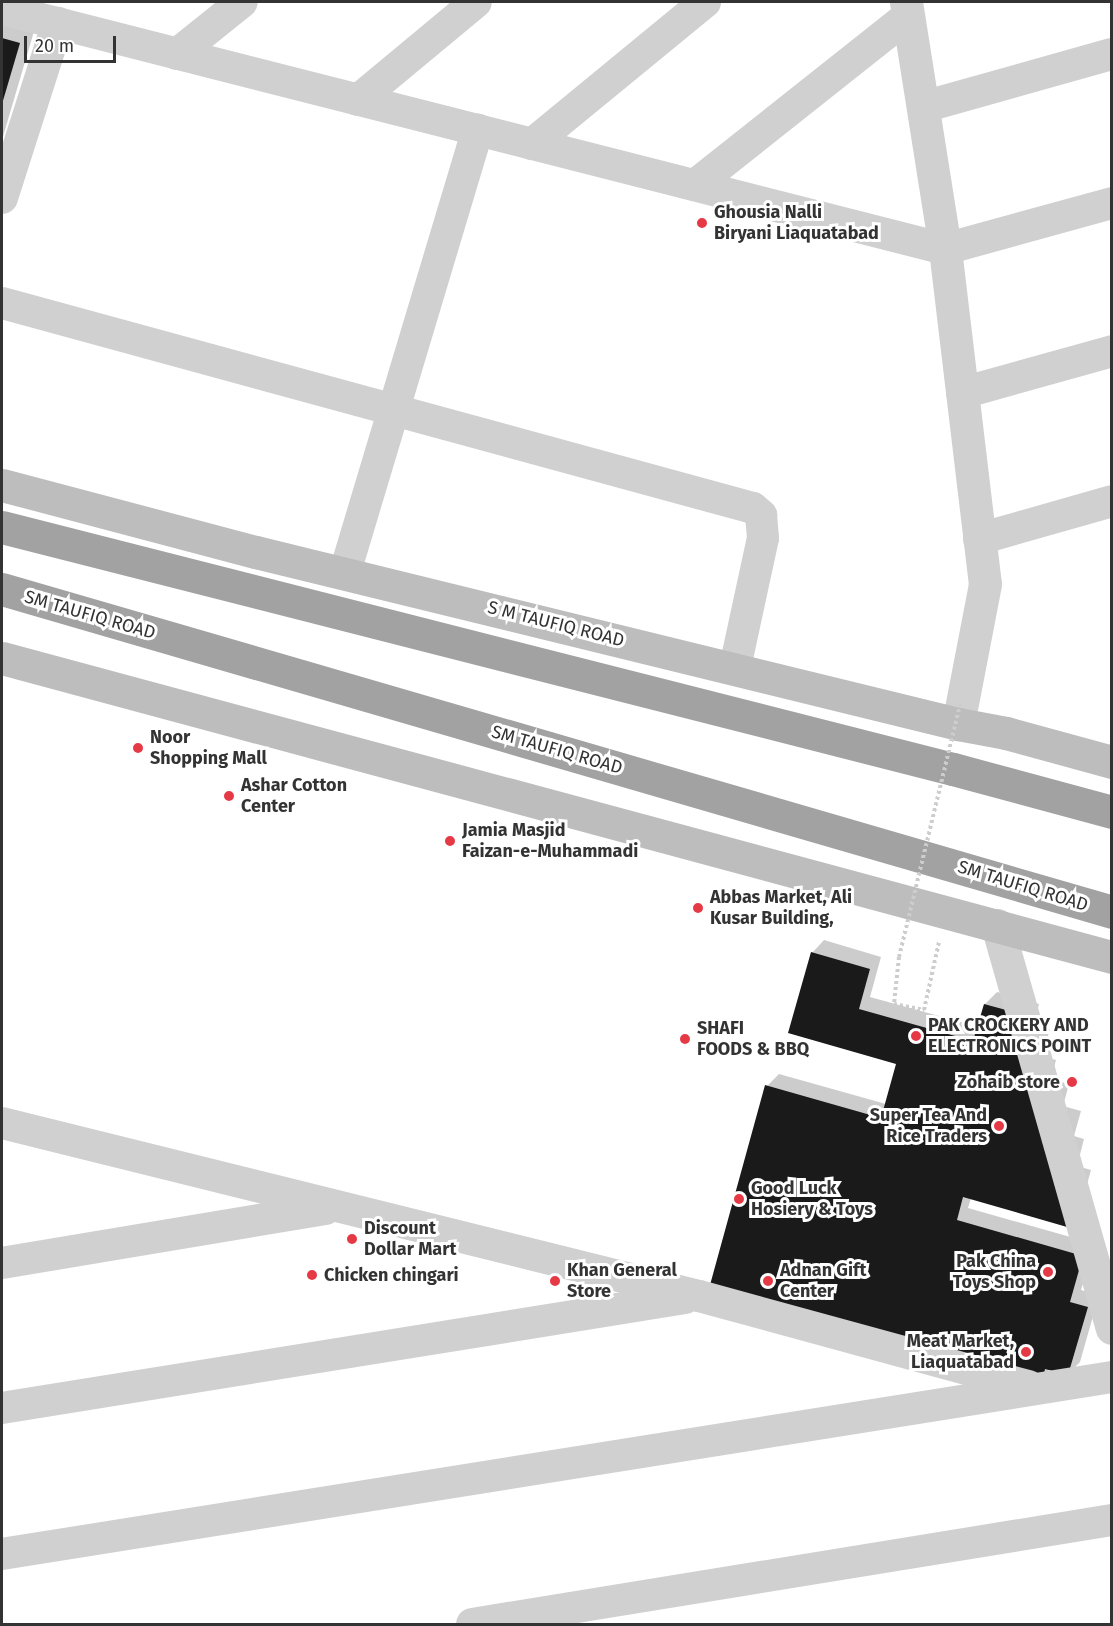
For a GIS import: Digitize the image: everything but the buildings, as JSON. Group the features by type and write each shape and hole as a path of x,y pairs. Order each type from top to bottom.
{"highway":[{"path":"2,527 953,769 1112,812"},
{"name":"SM TAUFIQ ROAD","path":"2,590 1112,912"}],"main road":[{"name":"S M TAUFIQ ROAD","path":"2,485 735,668 960,712 1006,733 1112,762"},
{"path":"2,658 1112,957"}],"street":[{"path":"177,54 242,2"},
{"path":"358,100 476,2"},
{"path":"532,144 705,2"},
{"path":"6,6 58,23 177,54 945,249 1112,202"},
{"path":"695,185 907,9"},
{"path":"907,9 945,249 985,584 960,712"},
{"path":"2,198 58,23"},
{"path":"923,107 1112,54"},
{"path":"345,572 478,130"},
{"path":"2,303 753,508 761,515 764,538 735,668"},
{"path":"962,393 1112,351"},
{"path":"979,539 1112,501"},
{"path":"996,925 1112,1328"},
{"path":"2,1123 699,1296 1038,1389"},
{"path":"2,1263 338,1207"},
{"path":"2,1408 699,1296"},
{"path":"2,1554 1112,1377"},
{"path":"472,1624 1112,1520"}],"path":[{"path":"935,958 924,1010 894,1004 899,957 960,712"}],"place":[{"name":"Ghousia Nalli Biryani Liaquatabad","path":"702,223"},
{"name":"Noor Shopping Mall","path":"138,748"},
{"name":"Ashar Cotton Center","path":"229,796"},
{"name":"Jamia Masjid Faizan-e-Muhammadi","path":"450,841"},
{"name":"Abbas Market, Ali Kusar Building,","path":"698,908"},
{"name":"PAK CROCKERY AND ELECTRONICS POINT","path":"916,1036"},
{"name":"SHAFI FOODS & BBQ","path":"685,1039"},
{"name":"Zohaib store","path":"1072,1082"},
{"name":"Super Tea And Rice Traders","path":"999,1126"},
{"name":"Good Luck Hosiery & Toys","path":"739,1199"},
{"name":"Discount Dollar Mart","path":"352,1239"},
{"name":"Pak China Toys Shop","path":"1048,1272"},
{"name":"Chicken chingari","path":"312,1275"},
{"name":"Khan General Store","path":"555,1281"},
{"name":"Adnan Gift Center","path":"768,1281"},
{"name":"Meat Market, Liaquatabad","path":"1026,1352"}]}
